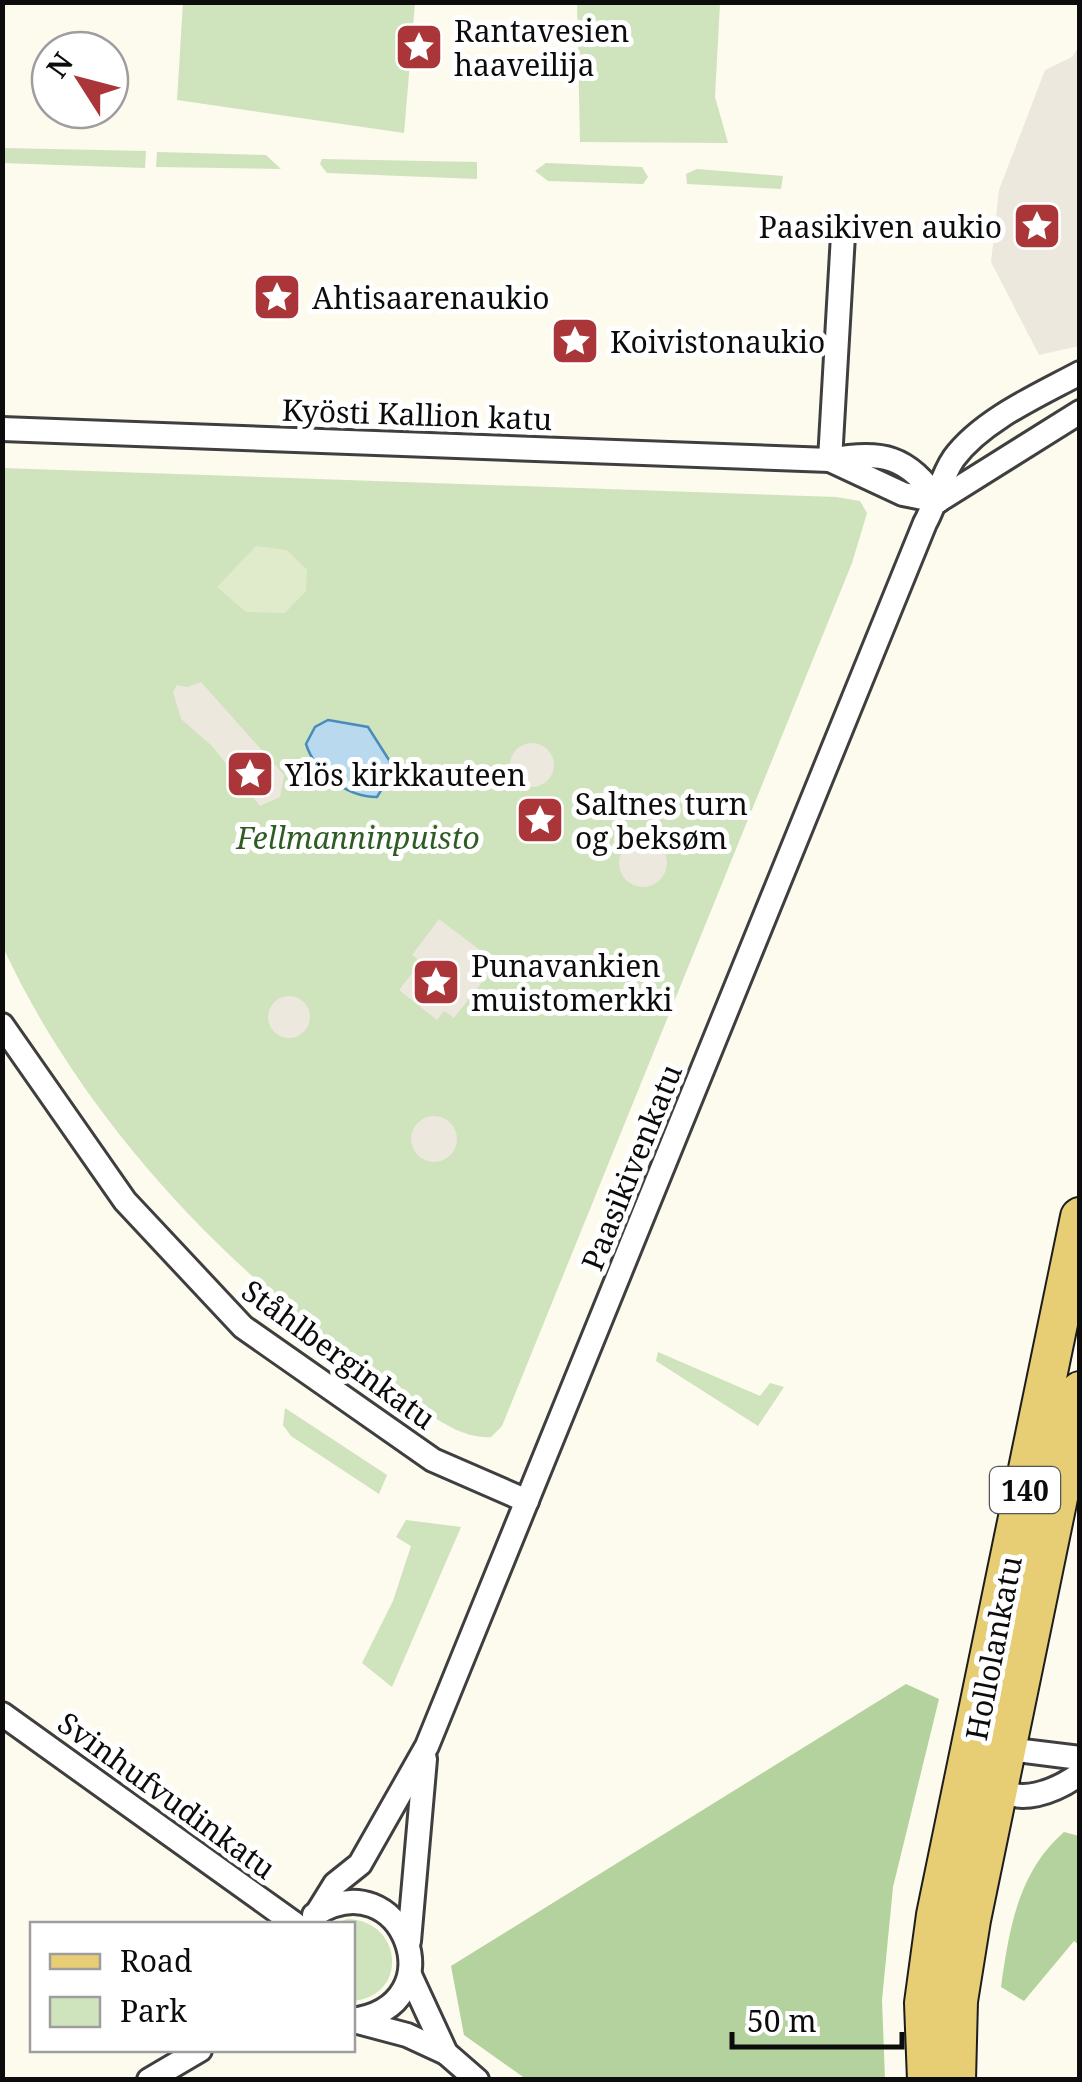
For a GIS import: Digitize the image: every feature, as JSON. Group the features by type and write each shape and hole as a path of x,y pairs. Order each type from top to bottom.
{"main road":[{"name":"Hollolankatu","path":"928,2080 924,2004 936,1915 1080,1217"},
{"name":"Hollolankatu","path":"956,2080 958,2002 968,1936 1080,1392"}],"street":[{"path":"830,460 843,235"},
{"name":"Paasikivenkatu","path":"311,1919 335,1884 360,1864 427,1746 925,523 938,501 944,474 956,454 997,420 1080,373"},
{"path":"938,501 1080,412"},
{"name":"Kyösti Kallion katu","path":"2,429 830,460 870,453 922,476 938,501"},
{"name":"Ståhlberginkatu","path":"2,1024 124,1201 242,1327 432,1460 527,1501"},
{"name":"Svinhufvudinkatu","path":"2,1714 292,1922"},
{"name":"Paasikivenkatu","path":"410,1975 409,1944 427,1746"},
{"path":"1080,1758 1008,1749 970,1763 1000,1792 1033,1796 1054,1790 1080,1774"},
{"path":"311,1919 347,1902 378,1908 392,1917 409,1944"},
{"path":"355,2019 390,2007 410,1975"},
{"path":"410,1975 446,2053"},
{"path":"355,2021 406,2035 446,2053 477,2080"},
{"path":"149,2080 197,2052"}],"green space":[{"path":"183,3 415,3 404,133 177,100"},
{"path":"577,3 720,3 715,97 728,143 580,142"},
{"path":"3,148 146,151 145,168 3,163"},
{"path":"157,152 266,155 281,169 156,167"},
{"path":"322,159 477,162 477,179 327,173 320,164"},
{"path":"546,163 642,167 648,177 643,184 548,181 535,171"},
{"path":"697,169 783,176 781,189 687,184 686,174"},
{"name":"Fellmanninpuisto","path":"2,468 836,497 860,501 867,513 852,563 502,1426 491,1437 452,1428 427,1412 332,1343 219,1245 119,1134 75,1074 2,945"},
{"path":"256,546 287,550 307,570 306,591 285,613 246,612 217,587"},
{"path":"658,1352 760,1396 770,1383 784,1387 758,1426 656,1361"},
{"path":"285,1408 387,1475 379,1494 291,1436 283,1425"},
{"path":"406,1520 461,1527 392,1687 362,1663 393,1601 411,1546 396,1537"},
{"path":"906,1684 939,1699 893,1887 882,2000 885,2079 526,2079 464,2035 451,1966"},
{"path":"1064,1832 1079,1836 1079,1945 1074,1941 1024,2001 1001,1987 1012,1923 1036,1865"},
{"path":"348,1919 366,1923 380,1932 389,1945 391,1973 384,1986 371,1996 355,2000 355,1922 338,1922"}],"shaded area":[{"name":"Paasikiven aukio","path":"1079,47 1079,346 1039,355 991,262 999,190 1045,70 1072,57"},
{"path":"201,682 284,775 280,797 260,806 212,746 181,719 173,692 177,685 187,687"},
{"path":"532,743 548,749 554,765 548,781 532,787 516,781 510,765 516,749"},
{"path":"643,839 660,846 667,863 660,880 643,887 626,880 619,863 626,846"},
{"path":"439,919 497,963 454,1018 444,1011 437,1020 399,990 421,962 412,955"},
{"path":"289,996 304,1002 310,1017 304,1032 289,1038 274,1032 268,1017 274,1002"},
{"path":"434,1116 451,1122 457,1139 451,1156 434,1162 417,1156 411,1139 417,1122"}],"water":[{"path":"328,720 368,727 389,760 391,774 377,797 343,788 324,773 310,754 306,744 315,727"}],"place":[{"name":"Rantavesien haaveilija","path":"419,47"},
{"name":"Paasikiven aukio","path":"1037,226"},
{"name":"Ahtisaarenaukio","path":"277,297"},
{"name":"Koivistonaukio","path":"575,341"},
{"name":"Ylös kirkkauteen","path":"250,774"},
{"name":"Saltnes turn og beksøm","path":"540,820"},
{"name":"Punavankien muistomerkki","path":"436,982"}]}
